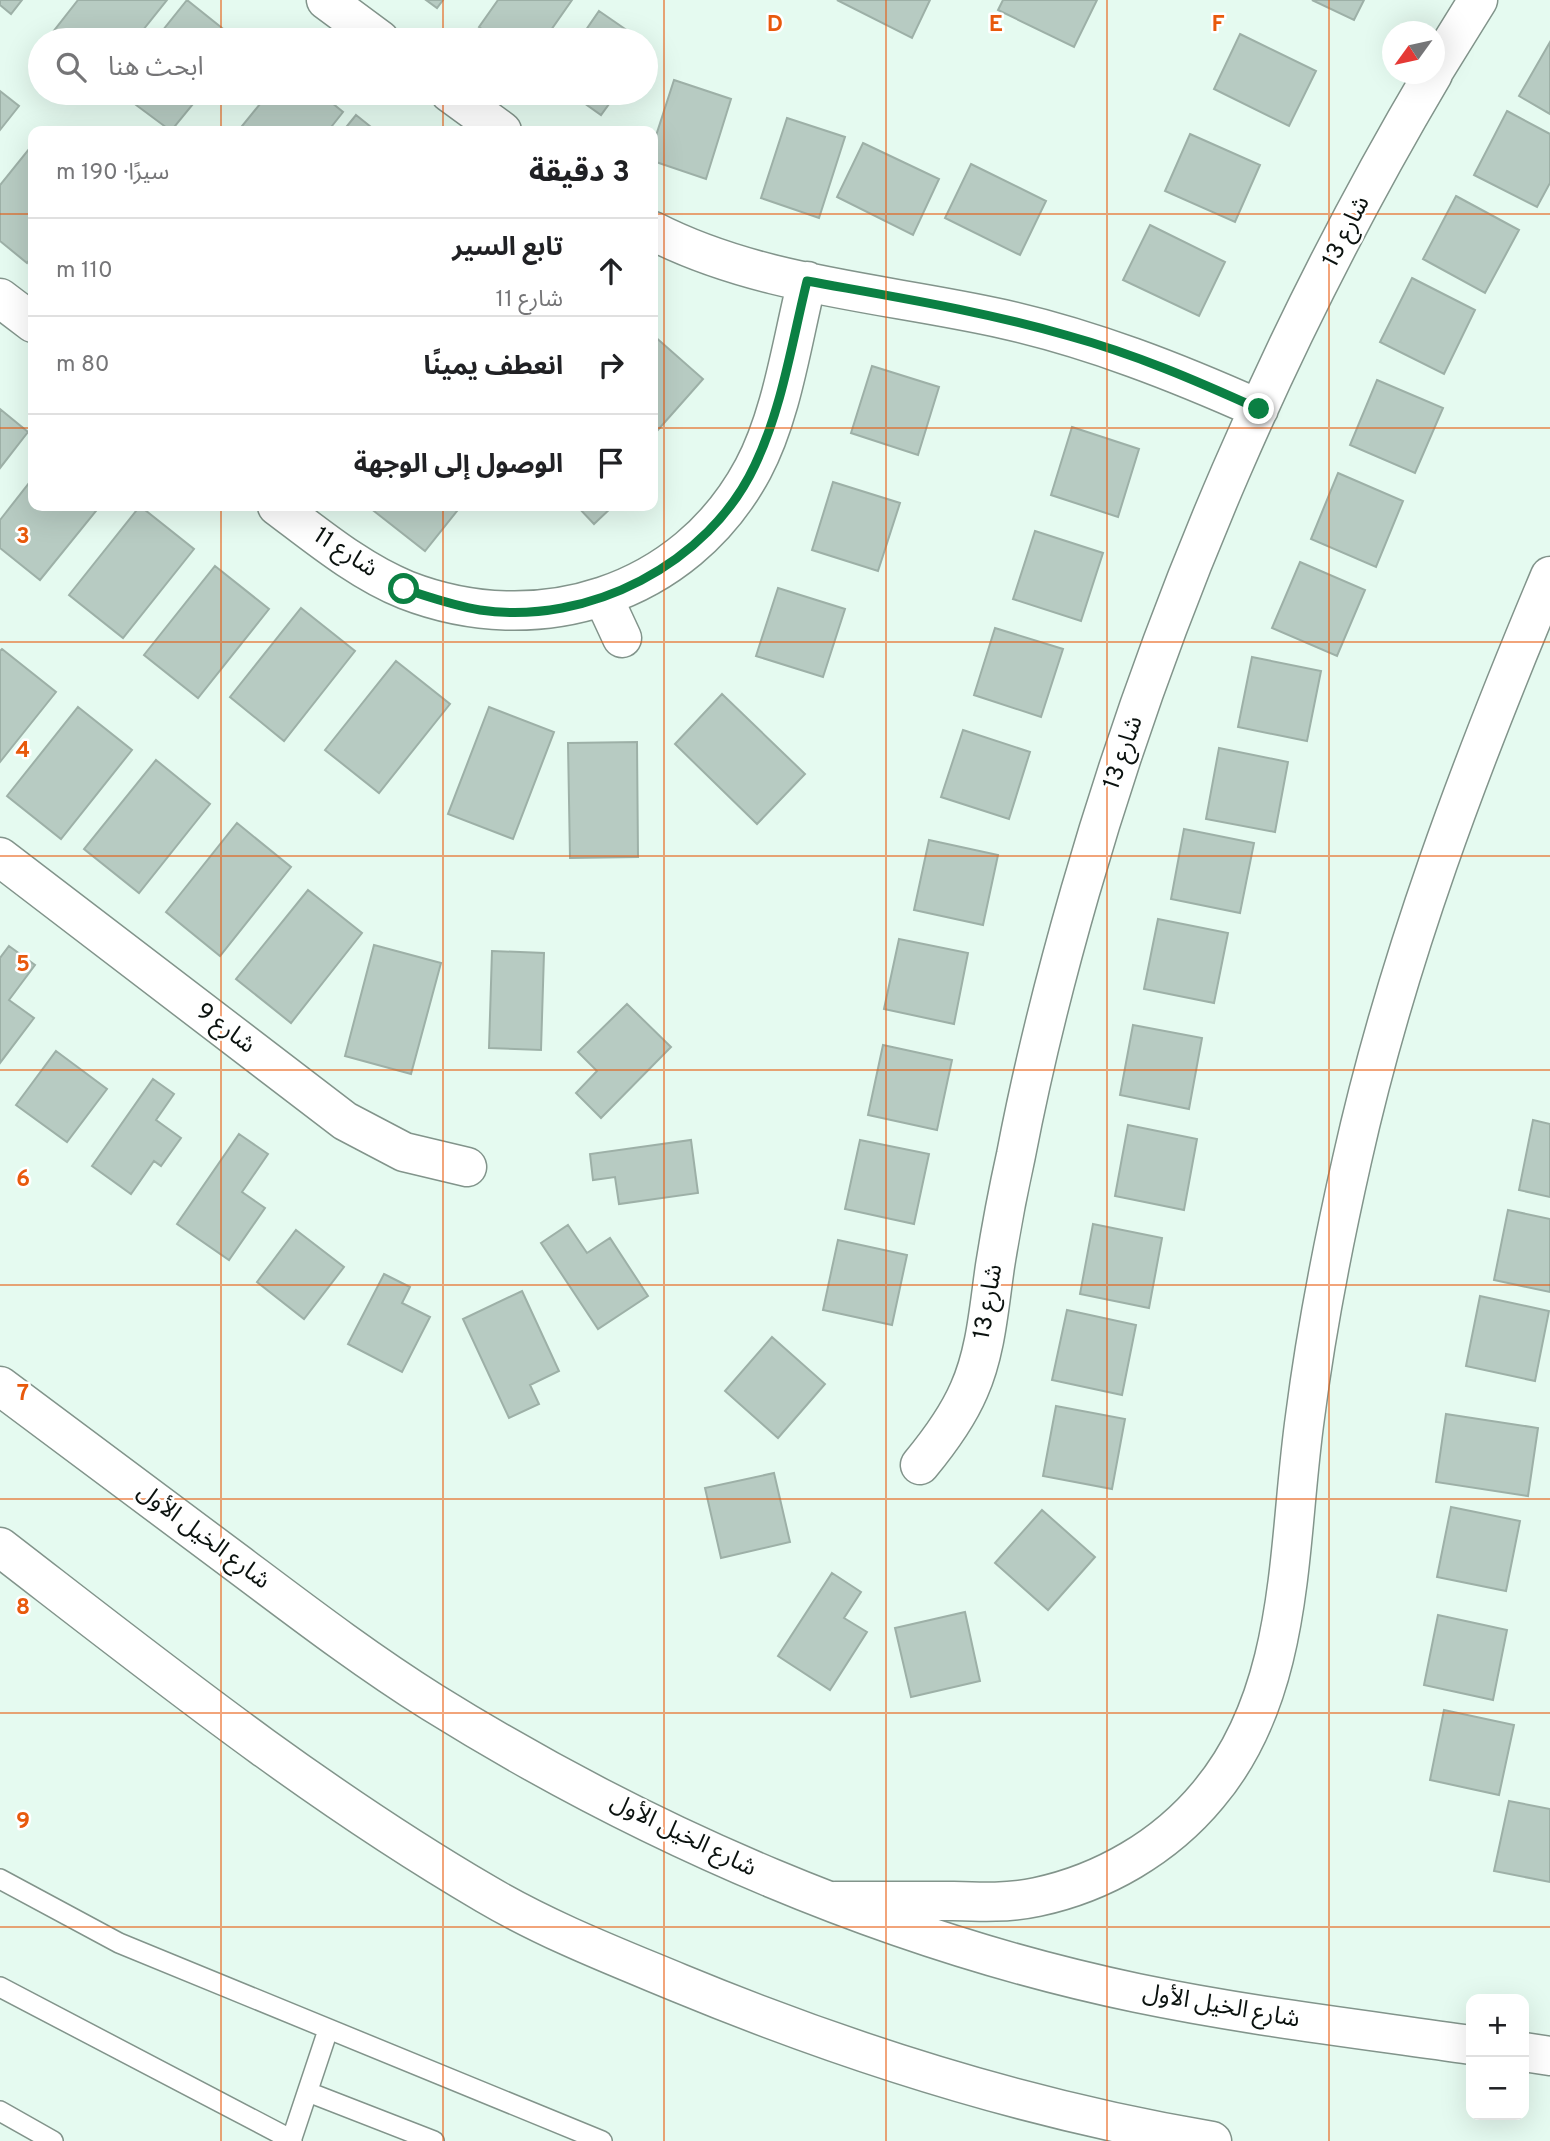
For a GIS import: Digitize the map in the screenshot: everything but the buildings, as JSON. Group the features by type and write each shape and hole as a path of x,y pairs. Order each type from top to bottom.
{"street":[{"path":"326,0 364,28"},
{"name":"شارع 13","path":"1445,54 1478,0"},
{"name":"شارع 13","path":"920,1465 946,1433 971,1387 987,1324 1000,1238 1032,1077 1080,892 1144,694 1210,524 1259,409 1370,186 1427,84"},
{"path":"466,105 495,126"},
{"path":"658,233 711,256 807,281 992,316 1070,336 1134,357 1259,409"},
{"name":"شارع 11","path":"284,511 368,570 404,589 442,602 482,610 523,612 564,607 603,597 641,581 675,559 706,533 733,503 754,467 769,431 807,281"},
{"path":"0,298 28,319"},
{"path":"833,1901 1000,1902 1035,1898 1112,1871 1147,1850 1198,1805 1233,1762 1252,1726 1277,1652 1305,1416 1326,1287 1352,1158 1381,1044 1422,906 1457,806 1550,576"},
{"path":"603,597 622,638"},
{"name":"شارع 9","path":"0,857 345,1121 404,1152 467,1167"},
{"name":"شارع الخيل الأول","path":"0,1385 330,1633 432,1702 541,1765 652,1823 765,1875 982,1953 1135,1993 1212,2008 1466,2044"},
{"path":"0,1547 204,1705 344,1805 489,1896 568,1936 763,2017 865,2054 969,2086 1075,2113 1212,2141"},
{"path":"1529,2053 1550,2056"}],"lane":[{"path":"0,1879 119,1943 602,2141"},
{"path":"0,1987 291,2140 328,2030"},
{"path":"308,2092 434,2141"},
{"path":"0,2111 52,2141"}],"route":[{"path":"404,589 442,602 482,610 523,612 564,607 603,597 641,581 675,559 706,533 733,503 754,467 769,431 807,281 939,305 1070,336 1197,381 1259,409"}]}
